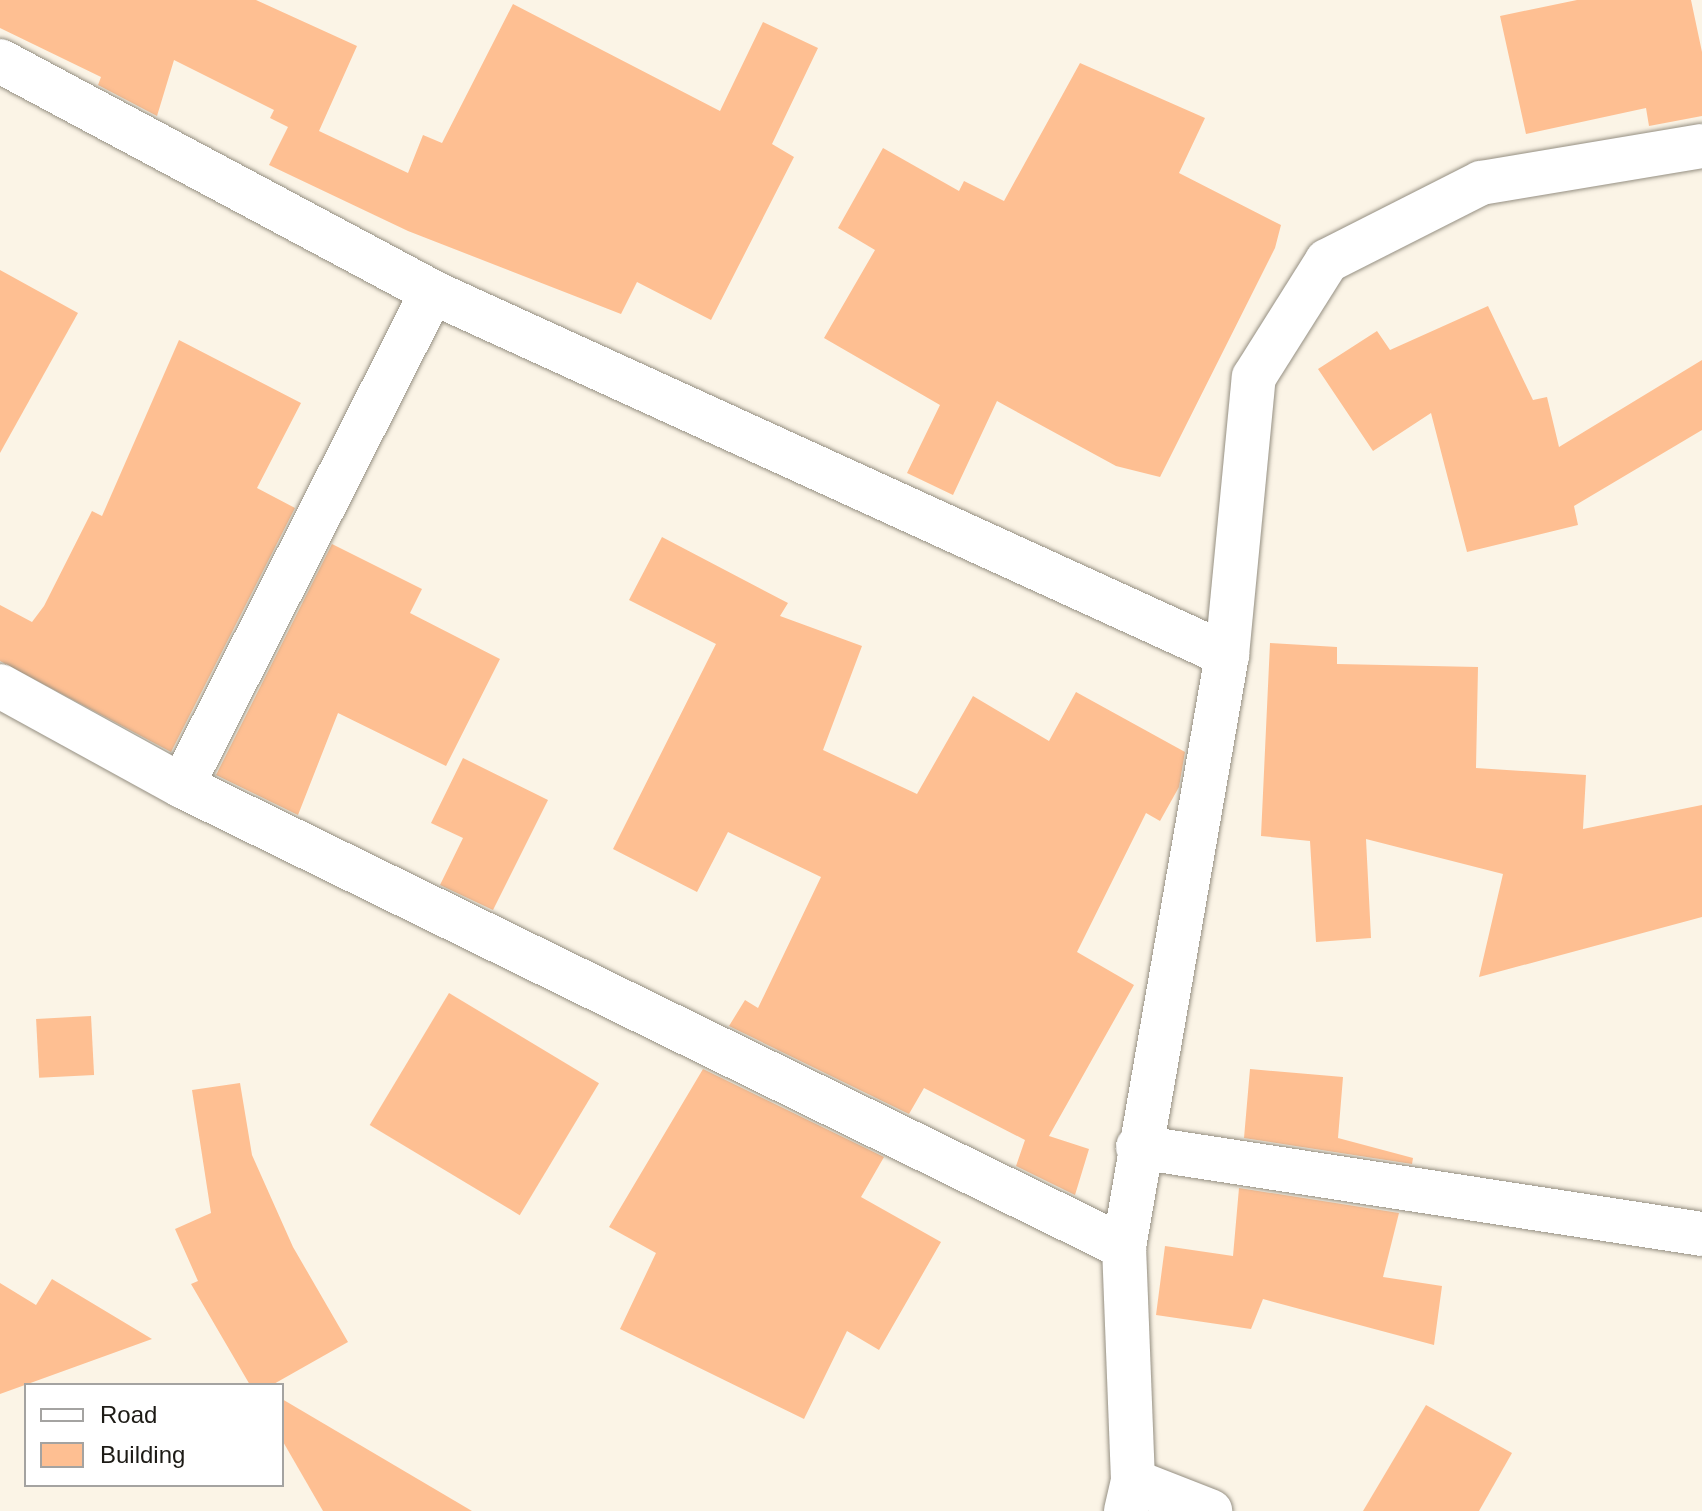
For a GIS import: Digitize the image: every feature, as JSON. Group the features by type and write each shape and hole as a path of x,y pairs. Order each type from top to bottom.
{"street":[{"path":"0,61 432,292 1227,655"},
{"path":"1210,1511 1130,1496 1124,1247 1138,1147 1227,655 1254,377 1327,261 1481,183 1702,146"},
{"path":"182,786 432,292"},
{"path":"0,686 182,786 1124,1247"},
{"path":"1138,1147 1702,1234"}],"building":[{"path":"0,0 256,0 357,46 319,131 408,173 423,135 442,143 513,4 720,111 763,22 818,48 772,144 794,157 711,320 637,282 621,314 408,231 269,165 288,127 270,118 274,110 174,60 157,116 98,85 101,77 0,28"},
{"path":"1577,0 1691,0 1702,52 1702,116 1649,126 1646,108 1526,134 1500,16"},
{"path":"1080,63 1205,118 1179,173 1281,225 1275,248 1160,477 1116,466 997,401 953,495 907,473 940,405 824,338 875,250 838,228 883,148 959,191 964,181 1004,201"},
{"path":"0,270 78,313 0,453"},
{"path":"1488,306 1533,400 1547,397 1559,447 1702,360 1702,430 1574,506 1578,525 1467,552 1431,413 1373,451 1318,369 1377,331 1390,350"},
{"path":"179,340 301,403 257,488 295,508 171,752 0,661 0,605 32,622 44,606 92,511 102,516"},
{"path":"662,537 788,603 780,616 862,646 823,750 917,794 973,696 1049,741 1076,692 1185,752 1179,787 1160,821 1146,813 1077,952 1134,985 1049,1136 1089,1149 1075,1195 1016,1166 1025,1140 924,1088 909,1114 729,1026 745,1000 758,1008 821,877 728,832 697,892 613,849 716,644 629,600"},
{"path":"332,544 422,589 410,613 500,659 446,766 338,713 298,815 216,775"},
{"path":"1270,643 1337,647 1337,664 1478,667 1476,768 1586,775 1583,829 1702,805 1702,917 1479,977 1503,874 1366,839 1371,938 1316,942 1310,841 1261,836"},
{"path":"463,758 548,800 493,910 440,885 463,838 431,823"},
{"path":"449,993 599,1083 520,1215 370,1125"},
{"path":"91,1016 94,1075 39,1078 36,1019"},
{"path":"703,1069 884,1157 861,1197 941,1242 879,1350 847,1331 804,1419 620,1329 656,1253 609,1227"},
{"path":"1250,1069 1343,1077 1338,1138 1413,1158 1412,1164 1244,1138"},
{"path":"240,1083 252,1155 293,1247 348,1342 276,1383 249,1383 191,1284 198,1281 175,1229 211,1213 192,1090"},
{"path":"1239,1188 1399,1213 1383,1277 1442,1286 1434,1345 1263,1299 1251,1329 1156,1315 1165,1246 1233,1256"},
{"path":"52,1279 152,1339 0,1394 0,1283 36,1305"},
{"path":"284,1400 472,1511 323,1511 284,1443"},
{"path":"1426,1405 1512,1453 1479,1511 1363,1511"}]}
